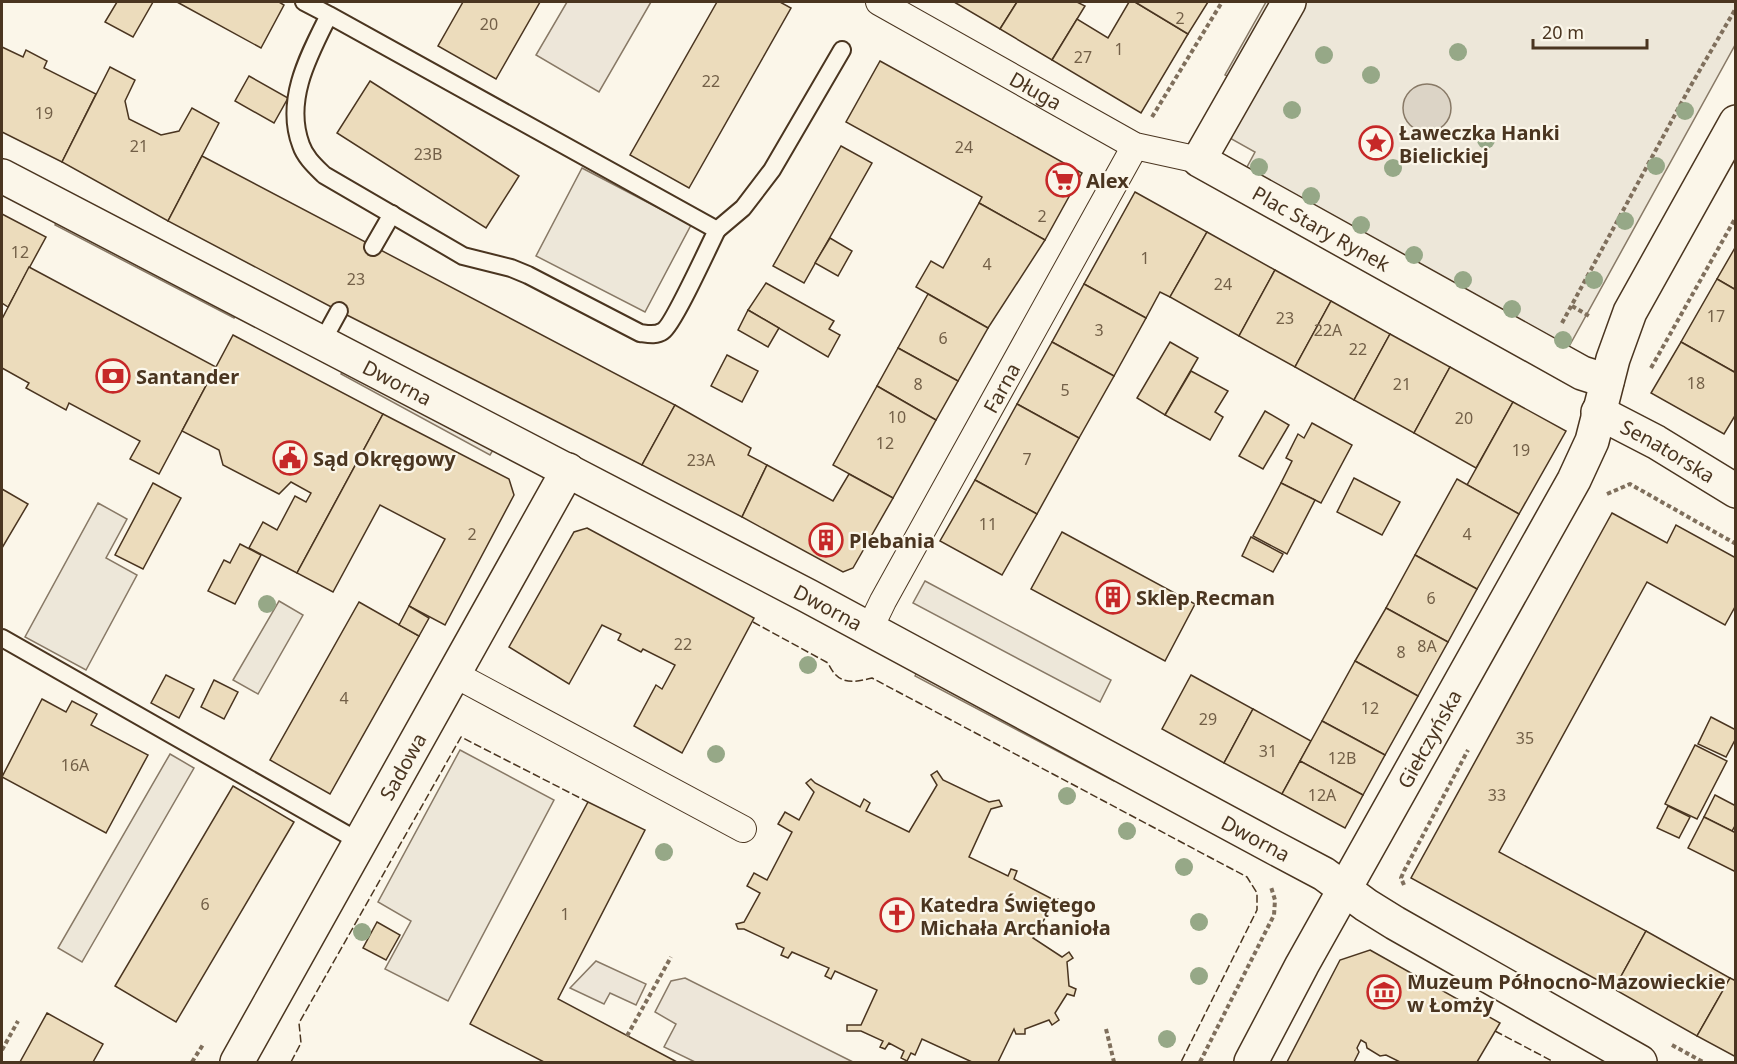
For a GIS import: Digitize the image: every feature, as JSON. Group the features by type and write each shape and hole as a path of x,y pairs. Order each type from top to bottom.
{"street":[{"path":"1199,160 1289,2"},
{"name":"Długa","path":"889,4 1135,146 1199,160"},
{"path":"1598,412 1621,333 1630,312 1736,122"},
{"name":"Farna","path":"869,630 1135,146"},
{"name":"Plac Stary Rynek","path":"1199,160 1548,354 1582,372 1607,381"},
{"name":"Dworna","path":"2,176 568,470 1324,874 1344,890 1395,923 1640,1062"},
{"name":"Senatorska","path":"1598,412 1731,477"},
{"name":"Giełczyńska","path":"1251,1062 1344,890 1574,480 1593,441 1598,412"},
{"name":"Sadowa","path":"237,1062 568,470"},
{"path":"454,674 743,829"}],"lane":[{"path":"304,2 717,230"},
{"path":"329,15 301,75 297,98 297,123 301,146 309,159 324,175 463,256 511,268 528,275 640,333 653,335 664,331 674,316 717,230 743,208 772,170 842,50"},
{"path":"374,247 392,214"},
{"path":"322,342 339,311"},
{"path":"2,638 360,842"}],"path":[{"path":"1135,146 1222,2"},
{"path":"1548,354 1551,342 1684,97 1736,8"},
{"path":"1647,374 1736,217"},
{"path":"1603,496 1630,484 1736,544"},
{"path":"1404,885 1401,878 1404,871 1468,750"},
{"path":"1200,1062 1274,915 1275,900 1270,883"},
{"path":"627,1036 671,957"},
{"path":"2,1050 18,1021"},
{"path":"1106,1029 1114,1062"},
{"path":"1662,1039 1703,1062"}],"shaded area":[{"path":"567,2 651,2 599,92 536,55"},
{"path":"1266,2 1280,2 1236,80 1225,75"},
{"path":"1304,2 1735,2 1735,45 1561,361 1239,182 1255,152 1228,137"},
{"path":"1427,84 1444,91 1451,108 1444,125 1427,132 1410,125 1403,108 1410,91"},
{"path":"582,168 691,225 645,312 536,256"},
{"path":"60,214 239,307 234,318 55,225"},
{"path":"347,364 496,445 490,455 341,374"},
{"path":"98,503 127,519 106,558 137,575 86,670 25,637"},
{"path":"925,581 1111,680 1100,702 913,603"},
{"path":"279,601 303,615 258,694 233,680"},
{"path":"920,666 1120,772 1114,781 915,676"},
{"path":"460,750 554,800 448,1001 385,969 411,921 378,902"},
{"path":"170,754 194,768 82,962 58,948"},
{"path":"596,961 646,984 636,1005 610,993 604,1004 570,988"},
{"path":"685,978 853,1062 695,1062 664,1047 676,1024 655,1012 671,981"}],"building":[{"path":"117,2 153,2 133,37 105,22"},
{"path":"177,2 279,2 284,5 261,48"},
{"path":"463,2 540,2 496,79 438,46"},
{"path":"717,2 780,2 791,8 689,188 630,155"},
{"path":"954,2 1017,2 1000,29"},
{"path":"1017,2 1077,2 1085,6 1052,60 1000,29"},
{"path":"1129,2 1135,2 1188,34 1141,113 1052,60 1077,19 1108,38"},
{"path":"1135,2 1208,2 1188,34"},
{"path":"2,47 23,57 26,50 47,61 44,68 96,94 62,162 2,132"},
{"path":"880,61 1082,173 1045,240 979,203 982,197 846,122"},
{"path":"110,67 135,80 125,101 129,119 161,135 179,131 192,108 219,123 168,221 62,162"},
{"path":"249,76 288,98 274,123 235,101"},
{"path":"370,81 519,176 486,228 337,133"},
{"path":"841,146 872,163 804,283 773,266"},
{"path":"202,156 675,405 642,465 168,221"},
{"path":"1135,192 1207,232 1170,297 1160,292 1146,318 1084,284"},
{"path":"979,203 1045,240 988,328 916,287 931,261 943,268"},
{"path":"2,214 46,237 8,307 2,303"},
{"path":"1207,232 1275,270 1239,336 1170,297"},
{"path":"830,238 852,251 838,276 815,263"},
{"path":"1736,246 1736,290 1717,279"},
{"name":"Santander","path":"29,267 216,367 159,474 130,459 140,441 69,403 66,410 26,388 29,383 2,368 2,319"},
{"path":"1275,270 1331,301 1295,367 1239,336"},
{"path":"1717,279 1736,290 1736,373 1681,342"},
{"path":"766,283 834,321 829,329 840,335 828,357 748,310"},
{"path":"1084,284 1146,318 1114,376 1052,342"},
{"path":"928,294 988,328 958,381 898,348"},
{"path":"1331,301 1390,334 1354,400 1295,367"},
{"path":"748,310 779,328 768,347 738,330"},
{"path":"1390,334 1450,367 1414,433 1354,400"},
{"name":"Sąd Okręgowy","path":"233,335 383,414 297,573 249,548 263,522 277,530 295,496 306,502 311,493 291,482 279,494 223,465 219,450 182,431"},
{"path":"1052,342 1114,376 1079,438 1017,404"},
{"path":"1170,342 1198,358 1165,415 1137,398"},
{"path":"1681,342 1736,373 1736,414 1724,434 1651,393"},
{"path":"898,348 958,381 936,420 877,386"},
{"path":"727,355 758,371 742,402 711,386"},
{"path":"1450,367 1513,402 1476,468 1414,433"},
{"path":"1191,371 1228,391 1215,412 1223,417 1210,440 1165,415"},
{"path":"877,386 936,420 893,498 833,465"},
{"path":"1513,402 1566,431 1519,514 1467,485"},
{"path":"1017,404 1079,438 1037,514 975,480"},
{"path":"675,405 751,448 748,455 767,465 742,517 642,465"},
{"path":"1265,411 1289,425 1263,469 1239,456"},
{"path":"383,414 509,479 514,495 445,625 409,606 445,539 380,505 333,592 297,573"},
{"path":"1312,423 1352,445 1321,503 1281,483 1292,461 1286,458 1298,434 1304,438"},
{"name":"Plebania","path":"767,465 833,501 849,474 893,498 853,568 843,572 742,517"},
{"path":"1354,478 1400,502 1382,535 1337,512"},
{"path":"1457,479 1519,514 1477,589 1415,555"},
{"path":"975,480 1037,514 1002,575 940,541"},
{"path":"153,483 181,498 143,569 115,555"},
{"path":"1281,483 1315,500 1287,554 1253,536"},
{"path":"2,489 28,504 2,548"},
{"path":"1612,513 1667,543 1676,525 1736,558 1736,605 1725,625 1647,582 1499,852 1646,931 1614,989 1411,878"},
{"path":"587,528 754,618 682,753 634,726 656,685 662,689 675,665 618,640 621,634 602,625 569,684 509,647 574,532"},
{"name":"Sklep Recman","path":"1062,532 1195,604 1165,661 1031,589"},
{"path":"1251,537 1283,554 1273,572 1242,556"},
{"path":"240,544 261,555 235,604 208,591 224,560 230,563"},
{"path":"1415,555 1477,589 1448,642 1386,608"},
{"path":"359,602 419,636 330,794 270,760"},
{"path":"409,606 429,618 419,636 399,625"},
{"path":"1386,608 1448,642 1418,696 1355,661"},
{"path":"1355,661 1418,696 1385,755 1322,721"},
{"path":"166,675 194,689 179,718 151,703"},
{"path":"1191,675 1253,709 1224,763 1162,729"},
{"path":"214,680 238,692 224,719 201,707"},
{"path":"42,699 66,712 72,701 97,714 91,725 148,755 106,833 2,777"},
{"path":"1253,709 1311,741 1282,794 1224,763"},
{"path":"1711,717 1736,730 1736,738 1726,757 1698,744"},
{"path":"1322,721 1385,755 1363,795 1300,761"},
{"path":"1695,745 1727,761 1697,819 1665,804"},
{"path":"1300,761 1363,795 1345,828 1282,794"},
{"name":"Katedra Świętego Michała Archanioła","path":"937,771 943,780 989,802 999,800 1002,806 991,809 969,857 1008,876 1011,869 1017,871 1014,879 1052,899 1058,899 1059,907 1051,908 1033,938 1062,957 1069,952 1073,958 1067,962 1069,986 1076,989 1074,996 1067,994 1055,1013 1059,1020 1052,1025 1049,1020 1025,1029 1025,1034 1016,1034 1014,1029 998,1062 972,1062 922,1039 915,1055 911,1053 907,1061 901,1058 904,1051 889,1043 885,1049 880,1047 883,1041 861,1031 847,1031 847,1025 861,1025 877,990 835,971 831,979 825,976 829,968 792,952 788,958 781,955 784,948 744,929 738,929 736,924 744,922 760,893 747,886 754,873 767,880 792,832 778,824 785,812 799,820 814,792 806,783 811,779 860,807 864,799 870,803 866,811 909,832 937,785 931,775"},
{"path":"233,786 294,822 176,1022 115,986"},
{"path":"1715,795 1736,806 1736,824 1732,831 1704,817"},
{"path":"588,802 645,830 558,999 677,1062 544,1062 470,1024"},
{"path":"1668,806 1690,817 1679,838 1657,828"},
{"path":"1704,817 1736,833 1736,872 1688,848"},
{"path":"377,922 400,935 386,960 363,948"},
{"path":"1646,931 1730,978 1697,1036 1614,989"},
{"name":"Muzeum Północno-Mazowieckie w Łomży","path":"1370,950 1500,1023 1477,1062 1400,1062 1386,1055 1380,1056 1367,1048 1366,1043 1361,1040 1354,1062 1287,1062 1340,960"},
{"path":"1730,978 1736,981 1736,1057 1697,1036"},
{"path":"47,1013 103,1044 93,1062 20,1062"}],"fence":[{"path":"753,622 828,663 841,679 858,681 872,678 1247,877 1257,893 1257,910 1181,1062"},
{"path":"291,1062 301,1043 299,1023 461,737 588,802"},
{"path":"1495,1031 1554,1062"}],"place":[{"name":"Ławeczka Hanki Bielickiej","path":"1376,143"},
{"name":"Alex","path":"1063,180"},
{"name":"Santander","path":"113,376"},
{"name":"Sąd Okręgowy","path":"290,458"},
{"name":"Plebania","path":"826,540"},
{"name":"Sklep Recman","path":"1113,597"},
{"name":"Katedra Świętego Michała Archanioła","path":"897,915"},
{"name":"Muzeum Północno-Mazowieckie w Łomży","path":"1384,992"}]}
